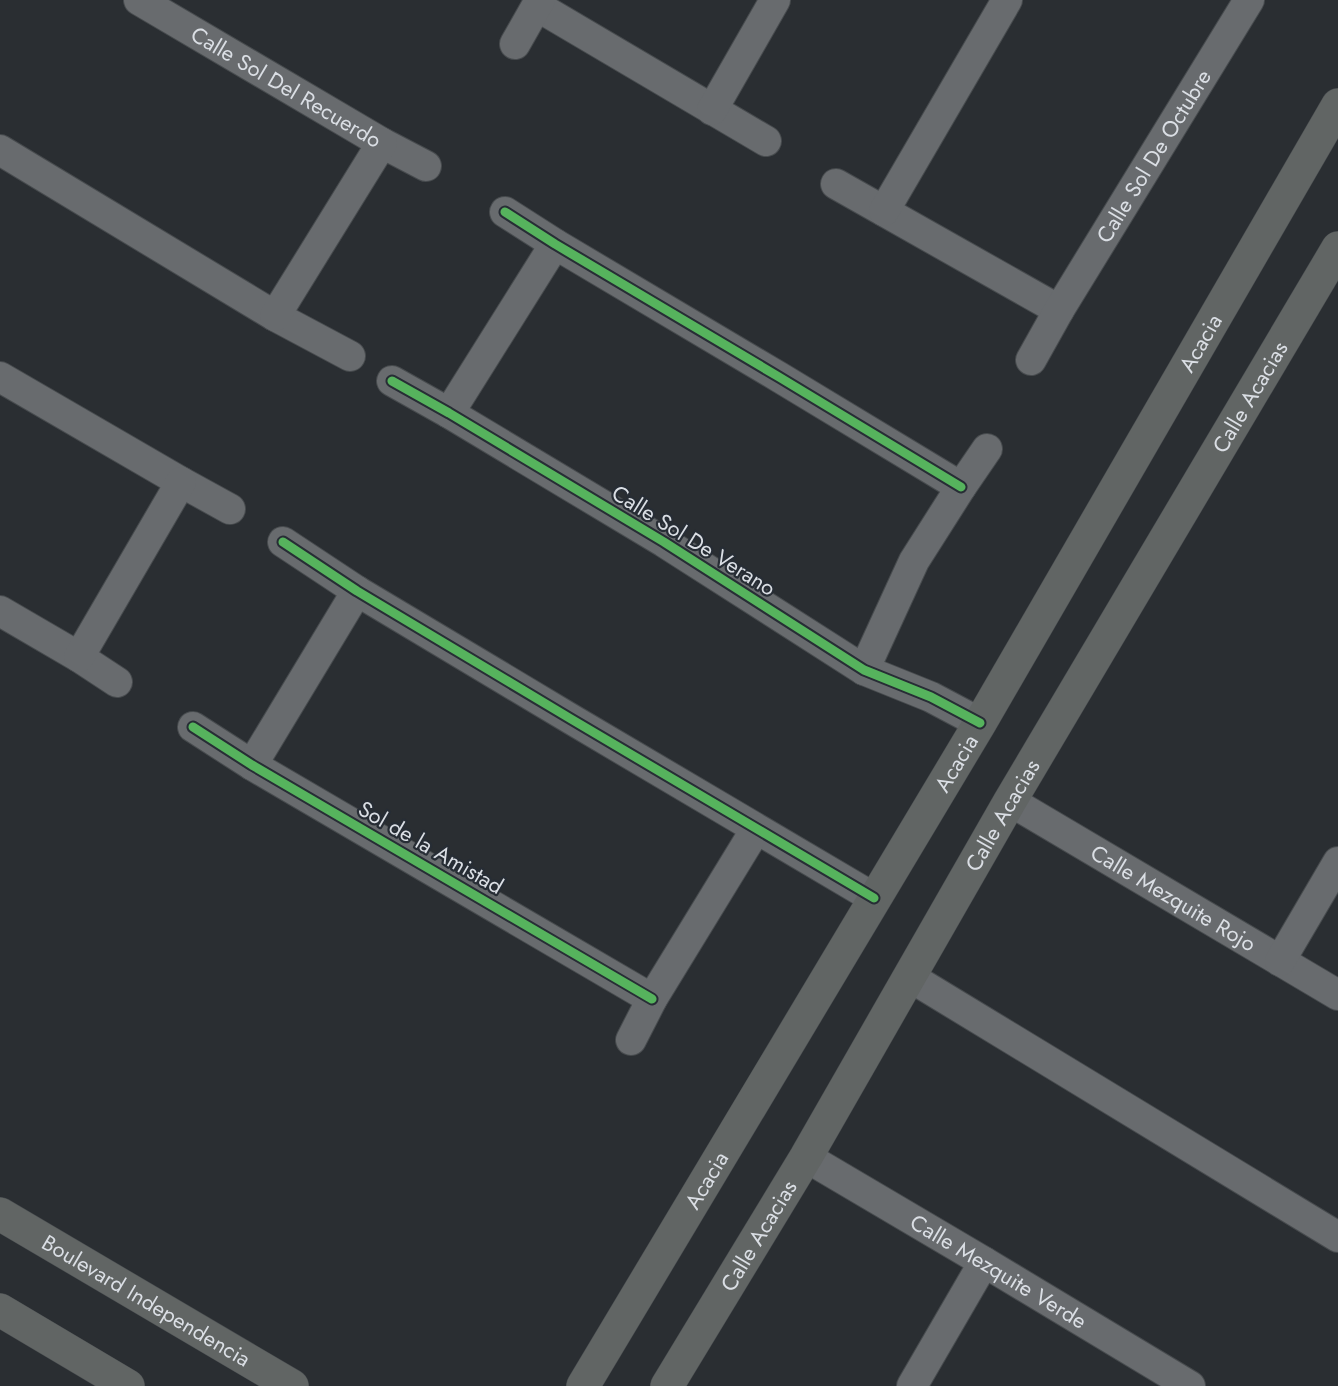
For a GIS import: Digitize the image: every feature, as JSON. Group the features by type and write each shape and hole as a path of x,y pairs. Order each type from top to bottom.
{"main road":[{"name":"Acacia","path":"583,1386 980,723 1338,105"},
{"name":"Calle Acacias","path":"667,1386 806,1158 1010,801 1335,260"},
{"name":"Boulevard Independencia","path":"0,1214 292,1386"},
{"path":"0,1310 128,1386"}],"street":[{"name":"Calle Sol Del Recuerdo","path":"139,0 382,143 275,316"},
{"path":"712,110 775,0"},
{"path":"884,211 1007,0"},
{"name":"Calle Sol De Octubre","path":"1031,360 1059,310 1249,0"},
{"path":"515,44 538,3 766,141"},
{"path":"382,143 426,166"},
{"path":"0,150 275,316 350,356"},
{"path":"836,184 1059,310"},
{"path":"505,212 961,487"},
{"path":"449,413 555,244"},
{"path":"0,377 230,509"},
{"name":"Calle Sol De Verano","path":"392,381 664,542 864,670 931,697 980,723"},
{"path":"864,670 914,561 987,449"},
{"path":"79,657 181,482"},
{"path":"283,542 357,591 874,898"},
{"path":"252,765 357,591"},
{"path":"0,611 117,682"},
{"name":"Sol de la Amistad","path":"193,727 252,765 652,999"},
{"name":"Calle Mezquite Rojo","path":"1010,801 1338,995"},
{"path":"631,1040 652,999 756,829"},
{"path":"1280,962 1338,862"},
{"path":"910,977 1338,1237"},
{"name":"Calle Mezquite Verde","path":"806,1158 1190,1386"},
{"path":"912,1386 984,1262"}],"cycle path":[{"path":"505,212 961,487"},
{"path":"392,381 664,542 864,670 931,697 980,723"},
{"path":"283,542 357,591 874,898"},
{"path":"193,727 252,765 652,999"}]}
